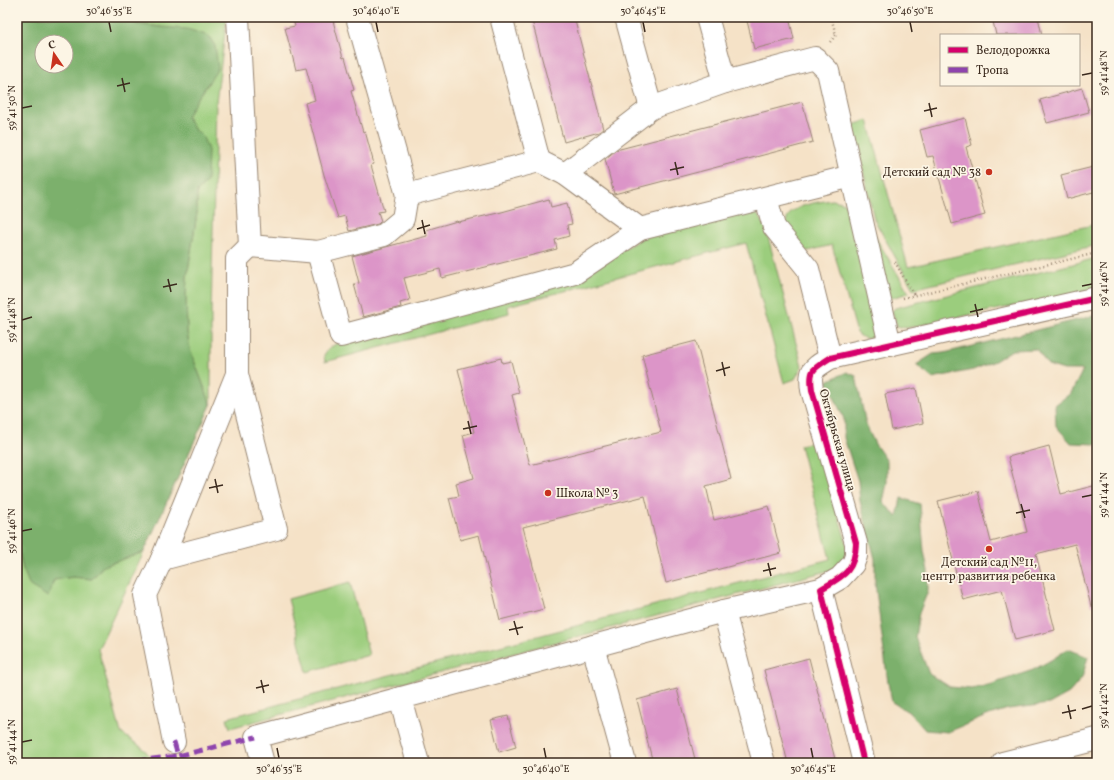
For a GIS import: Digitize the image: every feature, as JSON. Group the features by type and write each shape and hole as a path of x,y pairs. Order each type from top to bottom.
{"street":[{"path":"162,559 276,528 237,374 237,259 250,246 238,17"},
{"path":"250,246 318,252 384,235 403,219 406,195 357,17"},
{"path":"501,17 539,161"},
{"path":"626,17 651,108"},
{"path":"707,17 725,82"},
{"path":"565,174 651,108 725,82 815,58 828,71 890,344"},
{"path":"406,195 539,161 565,174 640,229"},
{"path":"318,252 341,336 575,273 640,229 852,176"},
{"path":"766,198 774,227 808,269 830,358"},
{"name":"Октябрьская улица","path":"263,763 256,737 724,611 821,589 840,578 853,564 856,556 856,543 812,390 810,378 815,368 830,358 1097,298"},
{"path":"174,742 145,595 162,559 237,374"},
{"path":"821,589 864,763"},
{"path":"724,611 764,763"},
{"path":"593,646 625,763"},
{"path":"400,698 418,763"},
{"path":"1003,763 1097,739"}],"path":[{"path":"881,304 921,293 1097,253"}],"green space":[{"path":"17,17 114,17 137,24 187,29 209,36 215,46 218,68 187,117 194,129 202,135 208,150 207,181 197,192 197,213 187,277 186,296 187,332 190,350 211,405 144,552 103,566 92,579 73,577 54,580 48,597 30,586 23,569 19,551 17,550"},
{"path":"114,17 227,17 216,103 211,317 211,405 190,350 187,332 186,296 187,277 197,213 197,192 207,181 202,135 194,129 187,117 193,105 209,83 161,27 137,24"},
{"path":"868,120 908,267 1097,224 1097,245 913,289 874,219 853,125"},
{"path":"832,200 842,202 849,207 878,328 872,337 867,339 857,333 832,245 808,251 803,250 788,230 786,222 789,215 794,210 809,204"},
{"path":"746,209 759,216 766,229 802,366 795,379 784,383 746,243 508,306 509,313 325,362 324,355 329,348 336,344 579,276 647,235"},
{"path":"873,233 909,293 888,299"},
{"path":"1097,258 1097,289 906,328 897,326 892,311 895,308"},
{"path":"1097,315 1097,445 1071,443 1056,426 1055,405 1071,393 1083,370 1064,370 1048,365 1036,349 1012,350 995,361 973,370 932,378 916,365 933,354 944,353"},
{"path":"847,372 856,376 866,425 875,444 887,461 887,483 883,502 897,517 901,498 920,504 924,551 928,571 928,591 919,613 915,637 929,674 950,687 972,689 1033,670 1068,649 1088,657 1082,678 1069,693 1049,704 1008,709 948,732 925,730 910,713 892,702 888,683 875,582 875,559 860,501 858,481 844,438 844,419 827,381"},
{"path":"809,443 817,444 849,551 840,565 831,570 230,728 227,718 830,559 800,445"},
{"path":"17,550 19,551 23,569 48,597 54,580 73,577 92,579 103,566 144,552 98,649 121,733 144,749 155,763 17,763"},
{"path":"350,582 369,655 307,672 288,599"}],"building":[{"path":"292,17 332,17 343,58 345,57 354,90 351,91 363,132 365,131 374,164 371,165 384,211 378,212 381,221 378,224 349,231 345,216 338,218 324,175 305,103 315,100 306,68 296,70 285,28 295,26"},
{"path":"531,17 574,17 603,129 599,132 564,142"},
{"path":"746,17 789,17 794,39 754,49"},
{"path":"992,17 1038,17 1042,34 996,34"},
{"path":"1082,88 1089,112 1047,123 1040,100"},
{"path":"802,102 813,142 614,194 605,159 616,150"},
{"path":"965,118 972,145 966,147 985,215 952,224 933,156 927,157 920,130"},
{"path":"1097,166 1097,191 1067,199 1061,175"},
{"path":"549,199 551,207 567,203 572,224 567,225 569,236 555,240 557,249 442,278 440,269 404,278 410,300 400,303 401,307 363,317 354,284 359,283 352,256 427,236 426,230 457,221 498,213"},
{"path":"696,341 731,479 706,486 714,520 769,506 781,553 666,583 645,496 523,527 544,609 500,620 479,535 460,540 449,498 459,496 456,483 474,478 463,435 474,432 458,369 501,358 502,363 511,361 519,393 512,395 530,465 661,432 642,355"},
{"path":"916,388 923,423 892,430 885,394"},
{"path":"1049,446 1061,494 1097,485 1097,606 1091,606 1075,544 1036,554 1055,630 1015,640 1002,590 963,600 938,501 978,491 991,542 1027,532 1008,457"},
{"path":"809,658 836,763 788,763 764,670"},
{"path":"677,689 696,763 653,763 637,700"},
{"path":"508,716 516,747 499,752 491,720"}],"marked path":[{"path":"174,742 178,756 256,737"},
{"path":"76,763 145,760 178,756 178,763"}],"cycle path":[{"path":"864,763 821,589 847,572 853,560 856,543 812,390 811,378 814,370 830,358 1097,298"}],"place":[{"name":"Детский сад № 38","path":"989,172"},
{"name":"Школа № 3","path":"548,493"},
{"name":"Детский сад №11, центр развития ребенка","path":"989,549"}]}
